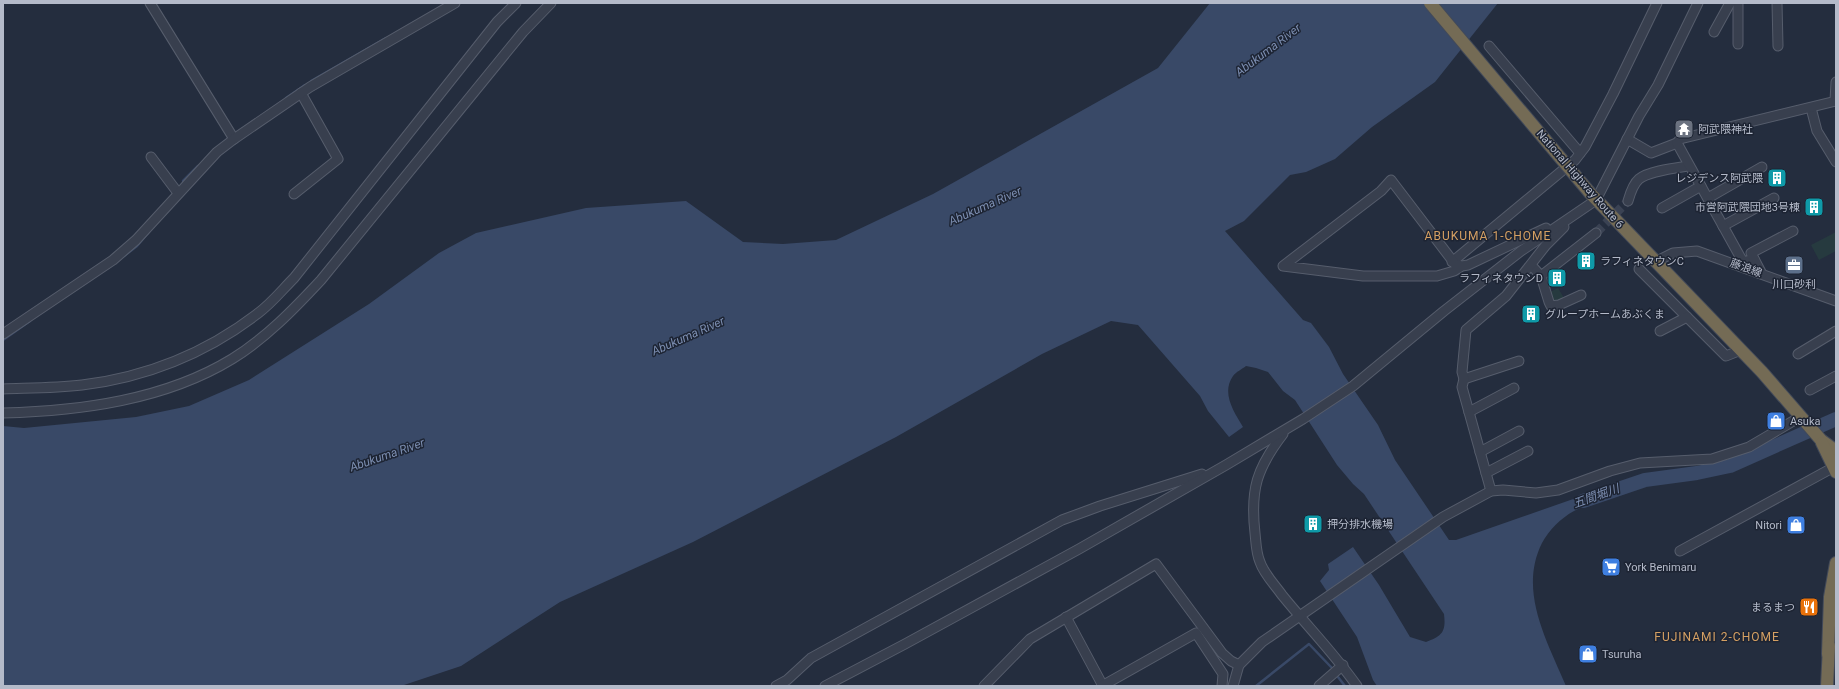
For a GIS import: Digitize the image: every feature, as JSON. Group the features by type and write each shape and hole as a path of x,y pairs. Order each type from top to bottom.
{"highway":[{"name":"National Highway Route 6","path":"1430,3 1593,196 1741,350 1821,440 1836,451"},
{"path":"1821,440 1835,470"},
{"path":"1827,686 1830,597 1836,563"},
{"path":"1828,654 1836,606"}],"street":[{"path":"150,3 234,139"},
{"path":"3,334 113,260 136,240 217,152 234,139 300,93 441,6 455,3"},
{"path":"3,389 82,384 114,379 156,368 194,354 226,336 259,313 294,278 498,22 516,3"},
{"path":"3,413 39,412 88,407 170,388 201,377 233,359 262,338 289,314 321,280 523,32 551,3"},
{"path":"1452,262 1575,160 1613,94 1657,3"},
{"path":"1491,491 1462,387 1464,379 1462,372 1466,330 1506,296 1546,245 1593,196 1658,85 1698,3"},
{"path":"1714,32 1730,3"},
{"path":"1738,3 1738,44"},
{"path":"1778,3 1778,46"},
{"path":"1489,46 1580,153"},
{"path":"1628,138 1651,153 1677,143 1680,139 1812,108 1835,101 1836,82"},
{"path":"294,194 338,159 300,93"},
{"path":"1812,108 1817,131 1836,162"},
{"path":"1677,143 1688,166 1708,198 1743,262 1754,259"},
{"path":"151,157 178,193"},
{"path":"1628,201 1633,187 1638,179 1688,166"},
{"path":"1708,198 1762,168"},
{"path":"1462,266 1452,262 1391,180 1381,191 1283,266 1363,276 1437,276 1454,272 1462,266 1468,265 1576,214"},
{"path":"1662,208 1701,186"},
{"path":"1723,226 1774,198"},
{"path":"825,686 1072,553 1286,430 1353,386 1444,311 1521,251 1576,214"},
{"path":"1762,274 1751,253 1793,231"},
{"path":"1541,276 1596,233"},
{"name":"藤浪線","path":"1655,262 1673,253 1697,251 1836,301"},
{"path":"1531,265 1541,276 1551,306 1559,305 1581,295"},
{"path":"1639,269 1726,356 1741,350"},
{"path":"1660,331 1687,317"},
{"path":"1798,354 1836,331"},
{"path":"1464,379 1519,361"},
{"path":"1810,390 1836,376"},
{"path":"1469,412 1514,388"},
{"path":"1233,686 1239,665 1262,642 1396,548 1443,517 1491,491 1503,490 1544,492 1558,490 1610,471 1640,463 1712,459 1749,447 1803,420"},
{"path":"1286,430 1268,454 1257,477 1253,500 1254,529 1260,563 1343,665 1357,686"},
{"path":"1480,452 1519,431"},
{"path":"1486,473 1528,451"},
{"path":"776,686 787,680 810,658 1062,520 1100,506 1156,490 1226,465"},
{"path":"1680,551 1835,470"},
{"path":"984,686 1030,639 1156,564 1222,653 1231,661 1239,665"},
{"path":"1066,617 1103,686 1196,633 1223,674 1222,686"},
{"path":"1319,686 1343,665"}],"green space":[{"path":"1836,232 1836,251 1819,260 1811,245"},
{"path":"1558,288 1564,298 1557,302 1552,300 1550,292"}],"water":[{"name":"Abukuma River","path":"1210,3 1498,3 1435,82 1372,127 1335,159 1306,172 1290,175 1244,221 1225,231 1303,320 1311,323 1329,347 1343,374 1378,425 1395,460 1449,540 1456,540 1599,490 1603,500 1577,509 1560,521 1545,538 1535,561 1533,579 1534,597 1538,616 1566,686 1377,686 1373,680 1357,637 1320,581 1329,570 1328,564 1353,547 1379,585 1410,637 1426,642 1440,635 1444,629 1444,614 1364,494 1353,484 1337,465 1295,400 1283,391 1268,372 1246,366 1233,376 1228,389 1230,402 1243,427 1229,437 1208,411 1200,396 1138,325 1111,321 1042,354 896,437 693,542 560,602 461,666 401,686 3,686 3,426 24,428 136,417 189,406 249,380 369,304 439,253 476,233 586,208 686,201 743,242 783,244 836,240 933,194 1158,68"}],"waterway":[{"path":"311,81 386,38"},
{"path":"286,98 305,85"},
{"path":"183,181 198,166"},
{"path":"124,256 137,246 153,227"},
{"path":"3,340 30,321"},
{"name":"五間堀川","path":"1583,501 1645,480 1697,473 1730,466 1836,419"},
{"path":"1256,686 1309,644 1331,667"},
{"path":"1338,677 1345,686"}],"tunnel":[{"path":"1596,233 1628,201"}],"place":[{"name":"阿武隈神社","path":"1684,129"},
{"name":"レジデンス阿武隈","path":"1777,178"},
{"name":"市営阿武隈団地3号棟","path":"1814,207"},
{"name":"ラフィネタウンC","path":"1586,261"},
{"name":"川口砂利","path":"1794,265"},
{"name":"ラフィネタウンD","path":"1557,278"},
{"name":"グループホームあぶくま","path":"1531,314"},
{"name":"Asuka","path":"1776,421"},
{"name":"押分排水機場","path":"1313,524"},
{"name":"Nitori","path":"1796,525"},
{"name":"York Benimaru","path":"1611,567"},
{"name":"まるまつ","path":"1809,607"},
{"name":"Tsuruha","path":"1588,654"}],"district":[{"name":"ABUKUMA 1-CHOME","path":"1488,236"},
{"name":"FUJINAMI 2-CHOME","path":"1717,637"}]}
